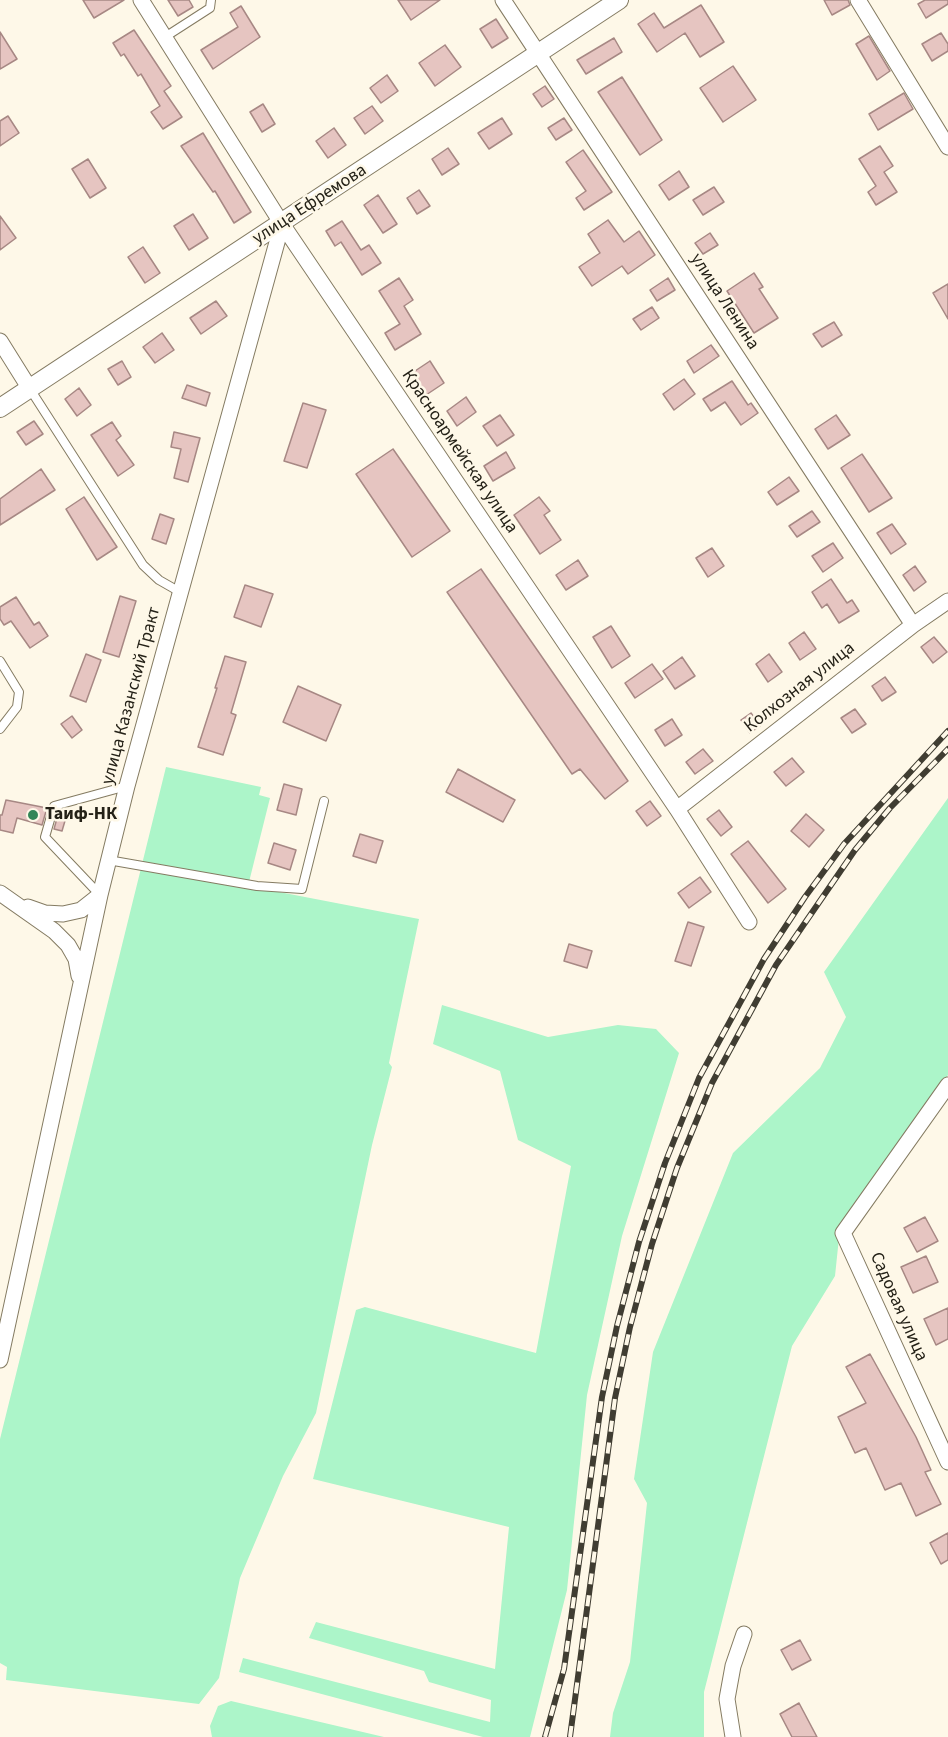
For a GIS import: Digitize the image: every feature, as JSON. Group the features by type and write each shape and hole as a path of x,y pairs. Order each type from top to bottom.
{"street":[{"name":"Красноармейская улица","path":"141,0 282,224 677,809 749,922"},
{"name":"улица Ленина","path":"503,0 913,625"},
{"name":"улица Ефремова","path":"0,408 619,0"},
{"path":"858,0 948,147"},
{"name":"улица Казанский Тракт","path":"0,1360 4,1323 108,860 282,224"},
{"path":"0,341 30,389"},
{"name":"Колхозная улица","path":"677,809 913,625 948,601"},
{"path":"0,892 68,945 76,959 80,979"},
{"path":"16,903 45,913 63,914 81,910 100,895"},
{"name":"Садовая улица","path":"948,1084 843,1233 942,1434 948,1462"},
{"path":"733,1737 727,1699 733,1666 744,1634"}],"lane":[{"path":"165,37 210,8 212,0"},
{"path":"30,389 143,565 159,580 180,592"},
{"path":"0,661 19,692 17,706 0,729"},
{"path":"100,895 45,837 54,806 127,786"},
{"path":"108,860 257,886 302,889 324,801"}],"green space":[{"path":"166,767 261,787 259,795 270,798 248,886 419,919 389,1063 392,1067 372,1145 316,1413 283,1476 240,1578 219,1678 199,1704 6,1680 7,1667 0,1663 0,1439"},
{"path":"948,798 948,1075 840,1228 835,1276 792,1346 704,1692 704,1737 610,1737 613,1713 630,1662 647,1503 634,1479 653,1352 733,1153 820,1068 846,1017 824,972"},
{"path":"442,1005 548,1037 618,1025 656,1029 679,1053 622,1236 587,1395 567,1590 530,1737 483,1737 239,1672 243,1658 490,1722 491,1700 429,1682 424,1671 309,1638 316,1622 495,1669 509,1527 313,1479 356,1310 365,1307 536,1353 571,1166 518,1140 500,1071 433,1044"},
{"path":"231,1701 384,1737 212,1737 210,1726 218,1706"}],"building":[{"path":"83,0 124,0 94,18"},
{"path":"168,0 189,0 193,7 178,16"},
{"path":"398,0 440,0 411,20"},
{"path":"824,0 848,0 850,5 832,15"},
{"path":"925,0 948,0 948,4 926,18 918,4"},
{"path":"701,5 724,42 700,57 685,33 657,52 638,24 654,13 664,28"},
{"path":"241,6 260,37 213,69 201,50 238,27 230,13"},
{"path":"496,19 508,38 492,48 480,29"},
{"path":"134,30 171,86 164,91 182,117 163,129 151,112 160,106 141,74 138,76 124,54 121,56 113,43"},
{"path":"0,32 17,59 0,69"},
{"path":"941,33 948,44 948,51 932,61 922,44"},
{"path":"869,36 890,71 877,80 856,44"},
{"path":"614,38 622,52 586,74 577,60"},
{"path":"445,45 461,67 435,86 419,63"},
{"path":"733,66 756,100 723,122 700,88"},
{"path":"387,75 398,91 381,103 370,88"},
{"path":"622,77 662,140 640,155 598,92"},
{"path":"545,86 554,99 542,107 533,94"},
{"path":"904,93 913,109 878,130 869,114"},
{"path":"263,104 275,124 262,132 250,112"},
{"path":"372,106 383,121 365,134 354,118"},
{"path":"8,116 19,133 0,146 0,121"},
{"path":"502,118 512,134 489,149 478,133"},
{"path":"564,118 572,130 556,140 548,128"},
{"path":"334,128 346,145 328,158 316,141"},
{"path":"203,133 251,212 234,223 215,191 213,192 181,146"},
{"path":"880,146 893,166 884,172 897,192 876,205 868,192 876,186 859,159"},
{"path":"448,148 459,164 442,175 432,159"},
{"path":"583,150 612,192 584,210 576,198 586,191 566,162"},
{"path":"88,159 106,188 90,198 72,169"},
{"path":"679,171 689,187 669,200 659,185"},
{"path":"714,187 724,202 703,215 693,200"},
{"path":"419,190 430,206 417,214 407,198"},
{"path":"378,195 397,224 383,233 364,205"},
{"path":"193,214 208,238 189,250 174,226"},
{"path":"0,216 16,238 0,250"},
{"path":"608,220 624,242 639,231 655,255 628,274 622,266 592,286 579,267 600,253 588,234"},
{"path":"342,221 361,250 369,245 381,263 362,275 341,242 335,246 326,231"},
{"path":"710,233 718,245 703,254 695,243"},
{"path":"143,247 160,273 145,283 128,257"},
{"path":"754,273 763,287 759,289 778,318 754,333 727,291"},
{"path":"399,278 413,300 404,306 421,334 395,350 385,333 400,324 379,291"},
{"path":"668,278 675,290 657,301 650,290"},
{"path":"948,284 948,319 933,293"},
{"path":"216,301 227,316 201,334 190,318"},
{"path":"652,307 659,318 641,330 633,319"},
{"path":"834,322 842,335 822,347 813,334"},
{"path":"162,333 174,350 155,363 143,347"},
{"path":"711,345 719,356 694,373 687,361"},
{"path":"122,361 131,377 118,385 108,369"},
{"path":"430,361 444,383 426,395 412,373"},
{"path":"684,379 695,394 674,410 663,394"},
{"path":"732,381 748,405 751,403 758,413 741,425 725,402 711,411 703,399"},
{"path":"187,385 210,393 206,406 182,398"},
{"path":"79,388 91,405 77,416 65,399"},
{"path":"466,397 476,412 457,426 447,411"},
{"path":"303,403 326,410 307,468 284,461"},
{"path":"500,415 514,435 497,446 483,426"},
{"path":"836,415 850,435 828,449 815,429"},
{"path":"34,421 43,434 26,445 17,432"},
{"path":"112,422 121,436 116,440 134,465 118,476 91,435"},
{"path":"174,432 200,438 188,482 174,478 181,449 171,447"},
{"path":"393,449 450,531 412,557 356,474"},
{"path":"506,452 515,468 493,481 484,466"},
{"path":"862,454 892,498 869,512 841,468"},
{"path":"41,469 55,490 0,525 0,499"},
{"path":"789,477 799,491 777,505 768,492"},
{"path":"84,497 117,547 97,560 66,509"},
{"path":"539,497 550,511 544,515 561,540 540,554 514,515"},
{"path":"812,511 820,522 797,537 789,526"},
{"path":"160,514 174,519 166,544 152,539"},
{"path":"892,524 906,544 891,554 877,533"},
{"path":"833,543 843,558 823,572 812,556"},
{"path":"712,548 724,566 708,577 696,558"},
{"path":"578,560 588,576 566,590 556,575"},
{"path":"915,566 926,582 914,591 903,575"},
{"path":"481,569 628,781 605,799 580,769 572,774 447,592"},
{"path":"831,579 847,603 852,600 859,611 839,623 827,604 822,608 812,592"},
{"path":"245,585 273,594 261,627 234,617"},
{"path":"120,596 136,601 119,657 103,652"},
{"path":"16,597 34,625 39,622 48,636 30,648 11,621 4,625 0,619 0,607"},
{"path":"611,626 630,656 612,668 593,637"},
{"path":"804,632 816,649 800,660 789,643"},
{"path":"934,637 947,652 933,663 921,647"},
{"path":"86,654 101,660 86,702 70,696"},
{"path":"769,654 782,672 768,682 756,664"},
{"path":"225,656 246,662 231,713 236,715 223,755 198,747"},
{"path":"682,657 695,676 675,689 663,671"},
{"path":"652,664 663,679 635,698 625,683"},
{"path":"885,677 896,692 882,701 872,686"},
{"path":"298,686 341,705 326,741 283,722"},
{"path":"855,709 866,724 852,733 841,718"},
{"path":"751,713 760,726 750,733 741,720"},
{"path":"72,716 82,730 72,738 61,724"},
{"path":"672,719 682,735 665,746 655,730"},
{"path":"703,749 713,761 695,774 686,762"},
{"path":"792,758 804,772 786,786 774,772"},
{"path":"458,769 515,800 503,822 446,792"},
{"path":"284,784 302,789 296,815 277,810"},
{"path":"6,800 47,808 42,825 17,818 13,833 0,830 0,815 2,815"},
{"path":"650,801 661,816 647,826 636,811"},
{"path":"719,810 732,827 721,836 707,819"},
{"path":"59,811 67,814 62,831 54,829"},
{"path":"806,814 824,830 809,847 791,831"},
{"path":"360,834 383,841 376,863 353,856"},
{"path":"748,841 786,889 768,903 731,854"},
{"path":"274,843 296,850 290,870 268,863"},
{"path":"700,877 711,892 689,908 678,893"},
{"path":"688,922 704,927 691,966 675,961"},
{"path":"569,944 592,951 587,968 564,961"},
{"path":"925,1217 938,1241 917,1252 904,1228"},
{"path":"926,1256 938,1282 913,1293 901,1267"},
{"path":"948,1308 948,1339 936,1345 924,1319"},
{"path":"870,1354 916,1437 931,1470 925,1472 941,1504 916,1516 901,1483 885,1490 866,1448 855,1453 838,1417 866,1403 846,1367"},
{"path":"948,1533 948,1560 941,1564 930,1543"},
{"path":"800,1640 811,1660 792,1670 781,1650"},
{"path":"799,1703 817,1737 792,1737 780,1714"}],"railway":[{"path":"545,1737 564,1669 602,1397 617,1326 639,1242 665,1163 699,1078 764,959 805,897 844,844 948,731"},
{"path":"570,1737 615,1398 630,1327 652,1244 677,1168 712,1083 776,965 855,850 890,808 948,749"}],"place":[{"name":"Таиф-НК","path":"33,815"}]}
